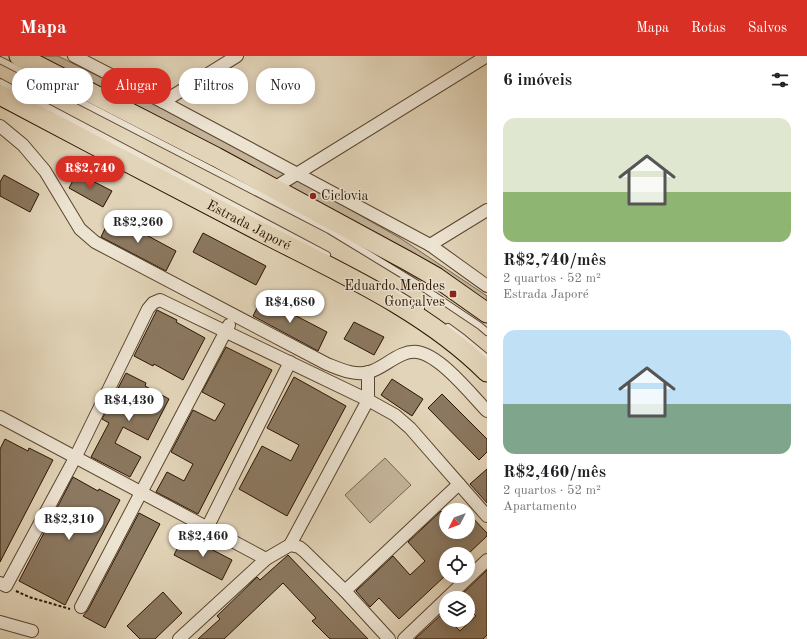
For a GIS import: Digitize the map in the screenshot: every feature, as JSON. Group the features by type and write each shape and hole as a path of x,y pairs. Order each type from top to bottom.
{"main road":[{"path":"19,56 216,157 406,260 436,277 487,313"},
{"name":"Estrada Japoré","path":"0,95 368,287 427,323 477,362 487,372"}],"street":[{"path":"74,56 101,70"},
{"path":"171,98 237,56"},
{"path":"274,188 487,56"},
{"path":"168,104 430,245 487,286"},
{"path":"0,126 23,145 45,171 80,230 95,242 327,364 351,373 368,372 404,354 416,352 433,358 460,381 487,411"},
{"path":"430,245 487,210"},
{"path":"3,584 75,458 148,309 153,303 160,300 168,302 368,400 395,415 410,428 487,516"},
{"path":"80,607 234,315"},
{"path":"207,528 290,362"},
{"path":"179,639 266,559 290,545 368,400 368,372"},
{"path":"2,422 75,458 266,559"},
{"path":"345,591 459,484"},
{"path":"290,545 298,547 304,551 345,591 389,639"},
{"path":"455,591 487,560"},
{"path":"404,639 439,606"},
{"path":"0,622 32,631"}],"lane":[{"path":"0,60 329,230 416,283 487,332"},
{"path":"0,82 331,257"},
{"path":"389,289 408,299 427,312"},
{"path":"445,325 464,338 487,358"}],"path":[{"path":"3,584 29,597 67,609 76,610 80,607"}],"shaded area":[{"name":"Ciclovia","path":"37,56 58,56 82,68 58,68"},
{"name":"Ciclovia","path":"93,73 101,77 101,92 93,87"},
{"name":"Ciclovia","path":"122,104 155,104 231,142 400,238 487,296 487,309"},
{"path":"385,458 411,485 370,523 345,495"}],"building":[{"path":"77,173 112,191 103,207 69,188"},
{"path":"4,175 39,194 30,212 0,196 0,182"},
{"path":"111,216 176,251 166,271 101,237"},
{"path":"203,233 266,266 256,285 193,252"},
{"path":"262,298 327,332 318,351 253,316"},
{"path":"157,310 177,320 176,322 205,338 183,380 154,364 153,366 134,356"},
{"path":"354,322 384,337 374,355 344,339"},
{"path":"226,347 272,370 198,514 156,492 167,472 184,481 193,464 171,452 193,410 215,421 225,404 202,392"},
{"path":"126,373 146,383 145,386 169,399 148,440 123,427 115,443 141,457 130,477 91,457 109,423 102,419"},
{"path":"294,377 346,406 287,516 239,489 262,446 291,461 299,445 267,428"},
{"path":"392,379 423,399 412,416 381,395"},
{"path":"442,394 487,439 487,452 479,460 428,408"},
{"path":"5,439 28,451 29,448 53,460 0,562 0,449"},
{"path":"487,469 487,503 470,484"},
{"path":"73,477 98,491 99,489 120,500 65,605 19,581"},
{"path":"139,513 160,524 105,628 83,616 88,610"},
{"path":"439,513 439,539 475,539 475,520 487,533 487,536 475,547 439,547 439,582 399,619 379,598 370,607 356,591 393,556 410,575 425,561 408,542"},
{"path":"184,535 232,560 222,580 174,555"},
{"path":"288,555 368,639 330,639 312,621 316,618 283,583 224,639 198,639 220,619 217,616 257,577 260,580"},
{"path":"487,570 487,635 483,639 415,639 439,617 439,627 456,627 460,631 464,627 475,627 475,591 465,591"},
{"path":"163,592 182,613 155,639 140,639 127,626"}],"place":[{"name":"Ciclovia","path":"313,196"},
{"name":"Eduardo Mendes Gonçalves","path":"453,294"}]}
